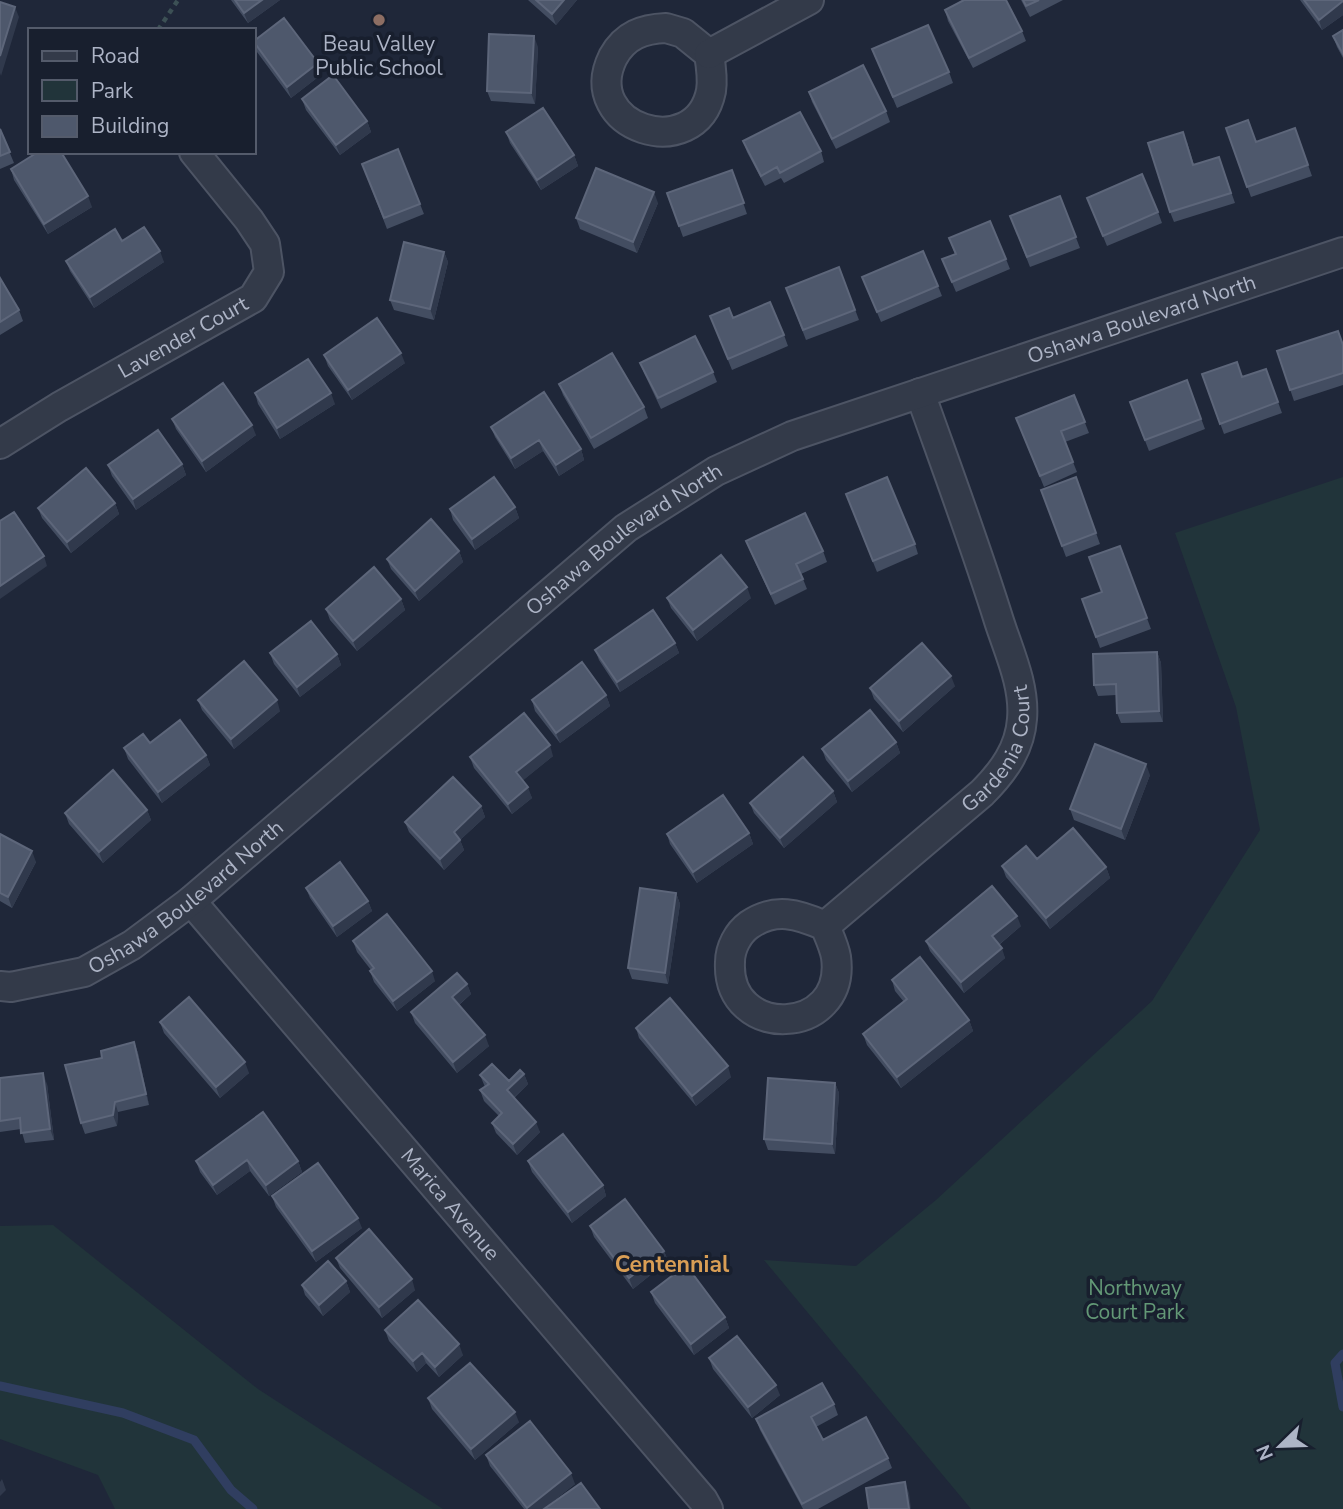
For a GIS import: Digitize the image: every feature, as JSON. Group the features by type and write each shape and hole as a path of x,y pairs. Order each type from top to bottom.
{"street":[{"path":"709,54 809,0"},
{"name":"Lavender Court","path":"0,444 59,407 253,298 269,272 265,244 196,154"},
{"name":"Oshawa Boulevard North","path":"0,986 11,987 84,972 132,945 191,901 626,528 716,471 779,442 1343,252"},
{"name":"Gardenia Court","path":"825,926 982,793 1000,775 1011,758 1019,737 1022,700 1018,679 984,572 920,393"},
{"name":"Marica Avenue","path":"191,901 708,1509"}],"path":[{"path":"159,28 178,0"}],"green space":[{"name":"Northway Court Park","path":"1343,477 1343,1509 971,1509 764,1260 856,1266 936,1200 1152,1001 1260,830 1236,707 1175,533"},
{"path":"53,1225 258,1389 443,1509 115,1509 98,1475 0,1439 0,1226"}],"building":[{"path":"235,0 262,0 244,13"},
{"path":"536,0 564,0 552,14"},
{"path":"964,0 1006,0 1022,31 969,58 945,10"},
{"path":"1023,0 1039,0 1026,6"},
{"path":"1304,0 1343,0 1343,1 1319,20"},
{"path":"0,2 15,7 0,56"},
{"path":"284,18 318,63 287,87 256,45 256,39"},
{"path":"928,25 949,72 893,97 872,49"},
{"path":"1343,30 1343,54 1333,36"},
{"path":"489,34 534,36 531,93 487,91"},
{"path":"863,65 886,111 832,139 809,92"},
{"path":"333,75 367,121 336,145 302,99"},
{"path":"543,108 574,155 537,180 506,132"},
{"path":"800,112 821,151 780,173 777,167 761,176 743,141"},
{"path":"1248,120 1256,142 1295,128 1308,165 1247,187 1226,128"},
{"path":"0,129 10,152 0,156"},
{"path":"1183,132 1193,165 1219,157 1231,193 1170,212 1148,143"},
{"path":"398,149 420,204 384,218 362,164"},
{"path":"35,154 62,154 88,196 44,224 11,169"},
{"path":"596,168 654,192 633,242 576,218"},
{"path":"732,170 744,203 679,226 667,193"},
{"path":"1142,174 1158,212 1103,236 1087,198"},
{"path":"1060,196 1076,237 1027,257 1010,216"},
{"path":"990,221 1006,259 952,282 942,259 956,254 949,238"},
{"path":"144,227 160,251 90,297 66,261 115,229 122,241"},
{"path":"404,242 444,252 430,309 390,300"},
{"path":"923,251 938,286 877,312 862,277"},
{"path":"839,267 855,310 803,330 786,288"},
{"path":"0,278 19,310 0,322"},
{"path":"770,302 784,335 728,359 710,316 729,308 733,318"},
{"path":"377,318 401,353 348,390 324,355"},
{"path":"1338,331 1343,345 1343,373 1290,390 1277,351"},
{"path":"695,336 713,372 658,398 640,363"},
{"path":"612,353 644,407 591,438 559,384"},
{"path":"308,359 331,393 277,428 255,393"},
{"path":"1237,362 1242,377 1266,369 1278,402 1220,424 1202,374"},
{"path":"1187,380 1201,419 1145,440 1130,402"},
{"path":"223,383 252,425 202,461 172,419"},
{"path":"544,392 581,449 556,465 539,440 511,458 491,427"},
{"path":"1074,395 1085,422 1061,431 1073,462 1040,476 1016,418"},
{"path":"158,430 182,464 133,499 108,465"},
{"path":"86,468 115,503 67,542 38,508"},
{"path":"494,477 515,507 472,539 450,509"},
{"path":"887,477 915,544 873,561 846,494"},
{"path":"1076,477 1096,533 1062,546 1041,490"},
{"path":"14,512 44,556 0,586 0,521"},
{"path":"805,513 823,551 796,564 803,579 771,594 746,541"},
{"path":"431,519 459,551 415,591 387,559"},
{"path":"1120,546 1147,618 1096,637 1082,599 1102,592 1089,557"},
{"path":"721,555 747,587 693,630 667,598"},
{"path":"374,567 401,599 353,641 326,609"},
{"path":"653,610 675,643 617,682 595,650"},
{"path":"311,621 337,654 297,687 270,653"},
{"path":"922,643 951,676 899,721 870,688"},
{"path":"1157,652 1159,711 1117,713 1116,684 1094,685 1093,654"},
{"path":"244,661 277,700 231,739 198,700"},
{"path":"582,662 606,695 556,733 532,700"},
{"path":"870,710 896,742 848,781 822,749"},
{"path":"524,713 550,745 516,772 528,787 508,804 470,757"},
{"path":"180,720 206,755 158,792 124,748 143,734 150,743"},
{"path":"1095,744 1146,764 1121,829 1070,809"},
{"path":"803,757 833,791 780,838 750,803"},
{"path":"113,770 147,810 99,852 65,813"},
{"path":"453,777 481,806 454,832 460,840 440,859 405,822"},
{"path":"723,795 749,833 693,872 667,834"},
{"path":"1073,828 1106,867 1046,918 1002,866 1026,846 1037,859"},
{"path":"0,834 32,851 8,897 0,893"},
{"path":"340,862 368,901 333,926 306,888"},
{"path":"992,886 1017,916 992,936 1002,948 961,982 926,941"},
{"path":"640,888 676,893 665,973 628,968"},
{"path":"387,914 432,971 393,1001 370,971 374,968 353,941"},
{"path":"920,957 969,1020 897,1077 863,1034 907,999 892,980"},
{"path":"457,973 467,984 452,997 485,1035 453,1062 411,1012"},
{"path":"189,997 245,1062 216,1087 160,1022"},
{"path":"670,998 728,1066 692,1096 636,1028"},
{"path":"134,1042 146,1094 115,1102 113,1115 81,1123 65,1065 102,1058 101,1051"},
{"path":"492,1064 509,1081 520,1070 524,1074 507,1090 536,1122 513,1144 492,1123 502,1113 480,1090 489,1084 480,1075"},
{"path":"43,1073 50,1129 21,1133 20,1118 0,1121 0,1078"},
{"path":"768,1078 835,1083 832,1144 764,1139"},
{"path":"263,1112 298,1161 266,1185 247,1160 213,1185 196,1161"},
{"path":"563,1134 603,1185 568,1212 528,1161"},
{"path":"318,1163 358,1218 312,1251 272,1196"},
{"path":"625,1199 664,1251 629,1278 590,1226"},
{"path":"369,1229 412,1279 379,1307 336,1258"},
{"path":"328,1261 346,1281 319,1305 302,1285"},
{"path":"686,1265 725,1317 691,1344 651,1292"},
{"path":"418,1300 459,1344 435,1367 422,1353 413,1361 385,1330"},
{"path":"737,1336 776,1385 748,1407 709,1358"},
{"path":"470,1363 515,1412 471,1449 428,1398"},
{"path":"822,1383 834,1404 811,1417 823,1440 866,1417 888,1458 802,1504 756,1419"},
{"path":"530,1421 571,1473 527,1508 486,1455"},
{"path":"905,1482 909,1509 869,1509 866,1488"},
{"path":"581,1483 600,1509 544,1509"}],"waterway":[{"path":"1343,1354 1335,1363 1343,1407"},
{"path":"0,1386 123,1413 194,1440 231,1490 253,1509"}],"place":[{"name":"Beau Valley Public School","path":"379,20"}],"district":[{"name":"Centennial","path":"672,1264"}]}
